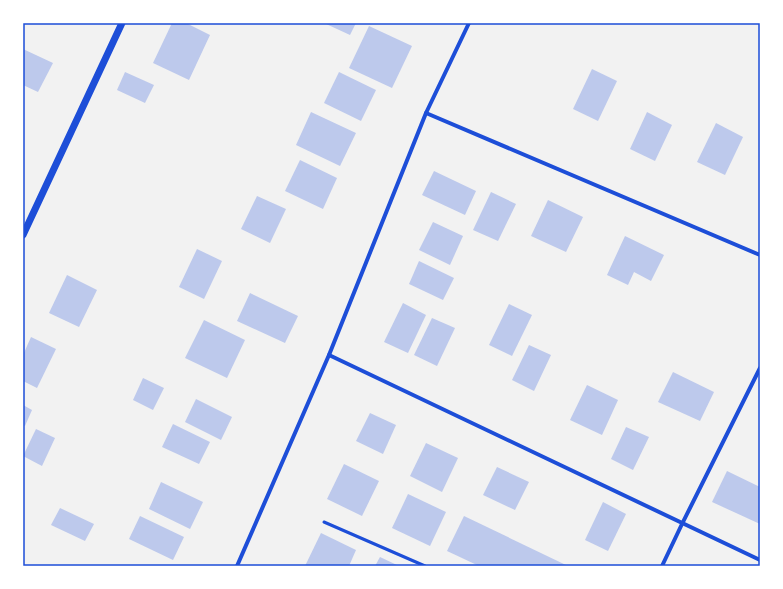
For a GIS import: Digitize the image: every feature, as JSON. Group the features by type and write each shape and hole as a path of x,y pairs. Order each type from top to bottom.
{"street":[{"path":"23,235 122,23"},
{"path":"237,566 329,356 426,114 469,23"},
{"path":"426,114 760,255"},
{"path":"329,356 760,560"},
{"path":"662,566 760,368"}],"lane":[{"path":"324,522 424,566"}],"building":[{"path":"172,23 186,23 210,35 189,80 153,63"},
{"path":"324,23 356,23 350,35"},
{"path":"369,26 412,46 392,88 349,68"},
{"path":"23,49 53,63 38,92 23,85"},
{"path":"592,69 617,81 598,121 573,109"},
{"path":"125,72 154,85 145,103 117,90"},
{"path":"339,72 376,90 361,121 324,103"},
{"path":"311,112 356,133 340,166 296,145"},
{"path":"647,112 672,125 655,161 630,149"},
{"path":"716,123 743,137 725,175 697,162"},
{"path":"300,160 337,178 323,209 285,191"},
{"path":"434,171 476,191 465,215 422,195"},
{"path":"491,192 516,204 498,241 473,230"},
{"path":"257,196 286,209 270,243 241,229"},
{"path":"548,200 583,217 566,252 531,236"},
{"path":"433,222 463,236 450,265 419,250"},
{"path":"625,236 664,255 651,281 634,272 628,285 607,275"},
{"path":"197,249 222,261 204,299 179,287"},
{"path":"419,261 454,278 443,300 409,284"},
{"path":"67,275 97,290 79,327 49,313"},
{"path":"250,293 298,316 285,343 237,321"},
{"path":"403,303 426,315 408,353 384,342"},
{"path":"509,304 532,315 512,356 489,345"},
{"path":"432,318 455,328 437,366 414,355"},
{"path":"204,320 245,340 227,378 185,358"},
{"path":"31,337 56,349 37,388 23,381 23,355"},
{"path":"529,345 551,355 534,391 512,380"},
{"path":"673,372 714,392 700,421 658,402"},
{"path":"143,378 164,388 153,410 133,400"},
{"path":"587,385 618,400 602,435 570,420"},
{"path":"196,399 232,417 221,440 185,422"},
{"path":"23,405 32,410 25,426 23,425"},
{"path":"370,413 396,425 383,454 356,441"},
{"path":"173,424 210,442 199,464 162,447"},
{"path":"626,427 649,437 633,470 611,459"},
{"path":"36,429 55,438 42,466 23,456"},
{"path":"426,443 458,458 442,492 410,476"},
{"path":"344,464 379,481 362,516 327,499"},
{"path":"497,467 529,482 515,510 483,495"},
{"path":"727,471 760,487 760,524 712,502"},
{"path":"161,482 203,502 190,529 149,509"},
{"path":"408,494 446,512 430,546 392,528"},
{"path":"603,502 626,514 608,551 585,540"},
{"path":"60,508 94,524 85,541 51,525"},
{"path":"140,516 184,537 173,560 129,539"},
{"path":"464,516 568,566 479,566 447,551"},
{"path":"321,533 356,550 349,566 305,566"},
{"path":"380,557 399,566 375,566"}]}
